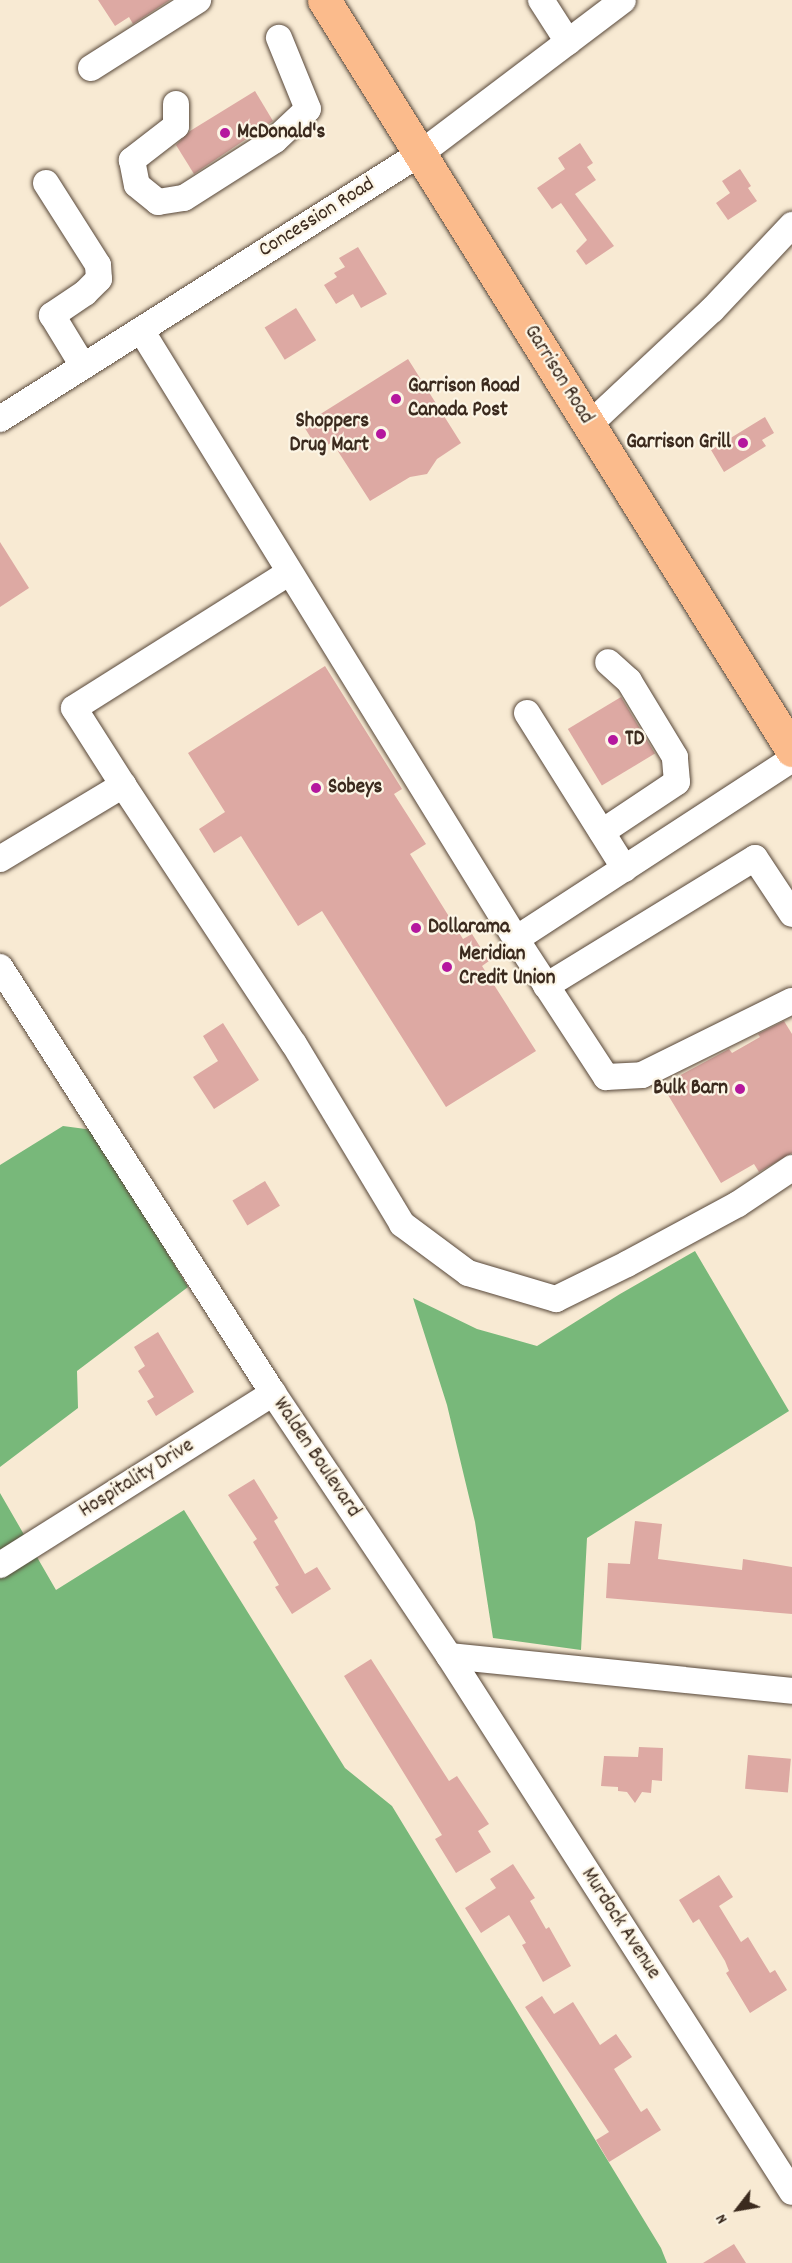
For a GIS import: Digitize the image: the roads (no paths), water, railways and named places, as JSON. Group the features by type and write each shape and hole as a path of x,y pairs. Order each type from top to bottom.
{"main road":[{"name":"Garrison Road","path":"324,0 792,750"}],"street":[{"path":"91,68 198,0"},
{"path":"541,0 568,42"},
{"name":"Concession Road","path":"0,419 421,153 623,0"},
{"path":"176,105 176,126 132,160 136,185 158,202 184,198 275,140 308,109 279,38"},
{"path":"46,183 99,265 99,279 84,293 52,315 83,366"},
{"path":"589,425 712,310 792,225"},
{"path":"141,330 288,573 516,939 606,1077 642,1075 792,1001"},
{"path":"288,573 74,708 294,1044 402,1224 468,1272 556,1299 627,1264 738,1204 792,1168"},
{"path":"602,832 677,782 675,757 629,681 608,662"},
{"path":"527,713 625,869"},
{"path":"516,939 792,759"},
{"path":"0,859 123,785"},
{"path":"546,986 755,858 792,914"},
{"name":"Walden Boulevard","path":"0,967 273,1393 449,1656"},
{"name":"Hospitality Drive","path":"0,1565 273,1393"},
{"path":"449,1656 792,1691"},
{"name":"Murdock Avenue","path":"449,1656 781,2154 792,2192"}],"place":[{"name":"McDonald's","path":"225,133"},
{"name":"Garrison Road Canada Post","path":"396,399"},
{"name":"Shoppers Drug Mart","path":"381,434"},
{"name":"Garrison Grill","path":"743,443"},
{"name":"TD","path":"613,740"},
{"name":"Sobeys","path":"316,788"},
{"name":"Dollarama","path":"416,928"},
{"name":"Meridian Credit Union","path":"447,967"},
{"name":"Bulk Barn","path":"740,1089"}]}
